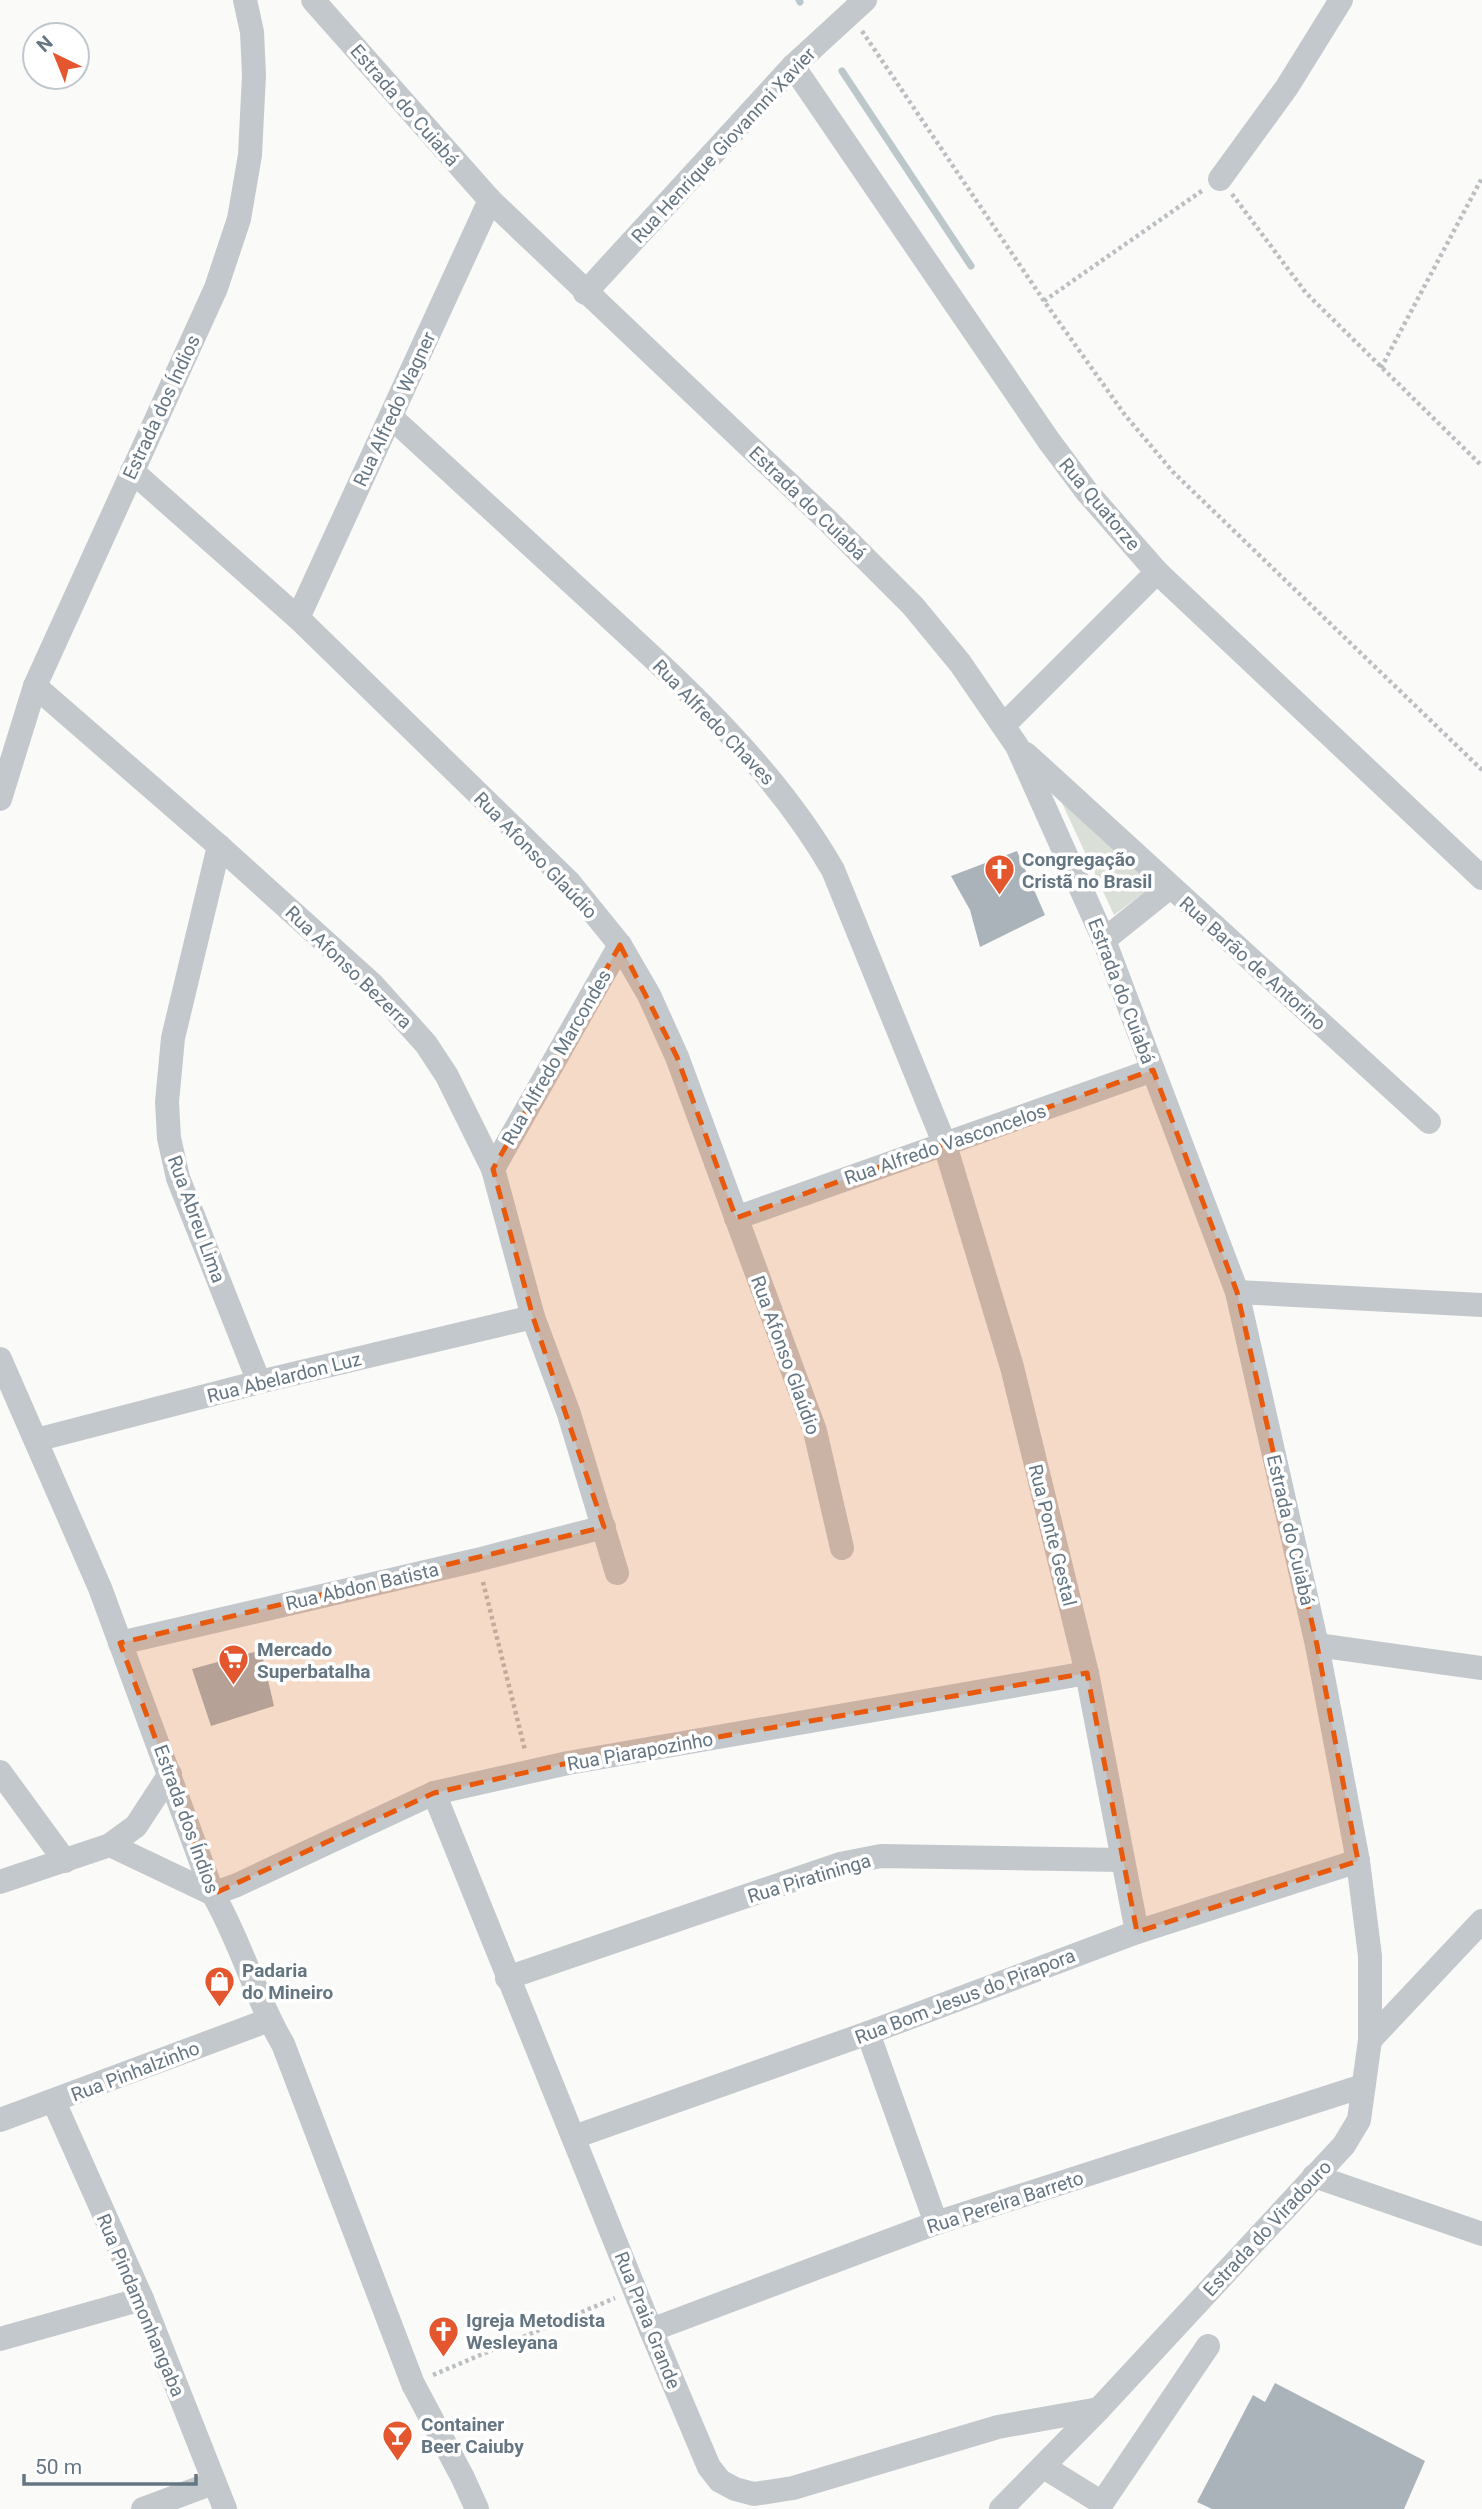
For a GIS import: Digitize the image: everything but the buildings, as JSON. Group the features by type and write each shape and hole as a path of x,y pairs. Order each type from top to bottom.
{"street":[{"name":"Estrada dos Índios","path":"0,799 36,685 216,288 239,219 250,155 254,75 252,32 245,0"},
{"name":"Estrada do Cuiabá","path":"313,0 490,200 827,520 913,606 960,663 1017,746 1104,940 1237,1292 1317,1645 1358,1861 1370,1956 1370,2040"},
{"path":"1220,179 1287,87 1341,0"},
{"name":"Rua Henrique Giovannni Xavier","path":"585,293 793,66 858,7"},
{"name":"Rua Quatorze","path":"793,66 1049,441 1087,492 1157,572 1482,878"},
{"name":"Rua Alfredo Wagner","path":"298,618 490,200"},
{"name":"Rua Alfredo Chaves","path":"391,417 632,639 742,746 780,791 812,834 833,870 944,1145"},
{"name":"Rua Afonso Glaúdio","path":"132,471 298,618 569,882 620,946 649,995 677,1057 815,1431 842,1548"},
{"path":"1004,725 1157,572"},
{"name":"Rua Afonso Bezerra","path":"36,685 373,985 426,1044 447,1076 493,1169 533,1317 569,1414 617,1573"},
{"name":"Rua Barão de Antorino","path":"1017,746 1429,1122"},
{"name":"Rua Abreu Lima","path":"219,846 173,1038 167,1102 169,1138 178,1178 189,1208 259,1382"},
{"path":"1104,940 1170,887"},
{"name":"Rua Alfredo Marcondes","path":"493,1169 620,946"},
{"name":"Rua Alfredo Vasconcelos","path":"736,1218 1153,1070"},
{"name":"Rua Ponte Gestal","path":"944,1145 1012,1367 1087,1673 1137,1932"},
{"path":"1237,1292 1482,1305"},
{"name":"Rua Abelardon Luz","path":"36,1440 259,1382 533,1317"},
{"name":"Estrada dos Índios","path":"0,1359 100,1588 213,1894 228,1920 269,2020 283,2044 413,2384 477,2509"},
{"name":"Rua Abdon Batista","path":"120,1643 477,1560 604,1527"},
{"path":"1317,1645 1482,1668"},
{"name":"Rua Piarapozinho","path":"213,1894 434,1793 530,1771 1087,1673"},
{"path":"0,1772 65,1860"},
{"path":"0,1882 110,1845 136,1826 170,1774"},
{"name":"Rua Praia Grande","path":"434,1793 650,2330 709,2467 720,2481 735,2489 754,2494 793,2488 998,2427 1099,2409"},
{"path":"110,1845 213,1894"},
{"name":"Rua Piratininga","path":"507,1978 840,1864 881,1856 1123,1860"},
{"name":"Rua Bom Jesus do Pirapora","path":"574,2137 868,2033 1137,1932 1358,1861"},
{"path":"1370,2040 1482,1921"},
{"name":"Rua Pinhalzinho","path":"0,2120 269,2020"},
{"path":"868,2033 936,2223"},
{"name":"Estrada do Viradouro","path":"1001,2509 1099,2409 1344,2145 1359,2120 1370,2040"},
{"name":"Rua Pereira Barreto","path":"650,2330 936,2223 1363,2086"},
{"name":"Rua Pindamonhangaba","path":"54,2102 142,2299 225,2509"},
{"path":"1314,2176 1482,2234"},
{"path":"0,2339 142,2299"},
{"path":"1044,2467 1110,2506 1208,2346"},
{"path":"143,2509 213,2483"}],"path":[{"path":"858,7 1044,301 1125,415 1172,472 1482,770"},
{"path":"1381,368 1482,178"},
{"path":"1044,301 1220,179 1306,293 1482,466"},
{"path":"477,1560 530,1771"},
{"path":"413,2384 635,2289"}],"highlighted area":[{"path":"620,945 677,1057 736,1218 1153,1070 1237,1292 1317,1645 1358,1861 1137,1932 1087,1673 568,1763 434,1793 213,1894 120,1643 604,1527 533,1317 493,1169"}],"shaded area":[{"path":"1056,790 1157,883 1114,915"}],"waterway":[{"path":"842,71 971,266"}],"place":[{"name":"Congregação Cristã no Brasil","path":"999,897"},
{"name":"Mercado Superbatalha","path":"234,1687"},
{"name":"Padaria do Mineiro","path":"219,2008"},
{"name":"Igreja Metodista Wesleyana","path":"443,2358"},
{"name":"Container Beer Caiuby","path":"398,2462"}]}
